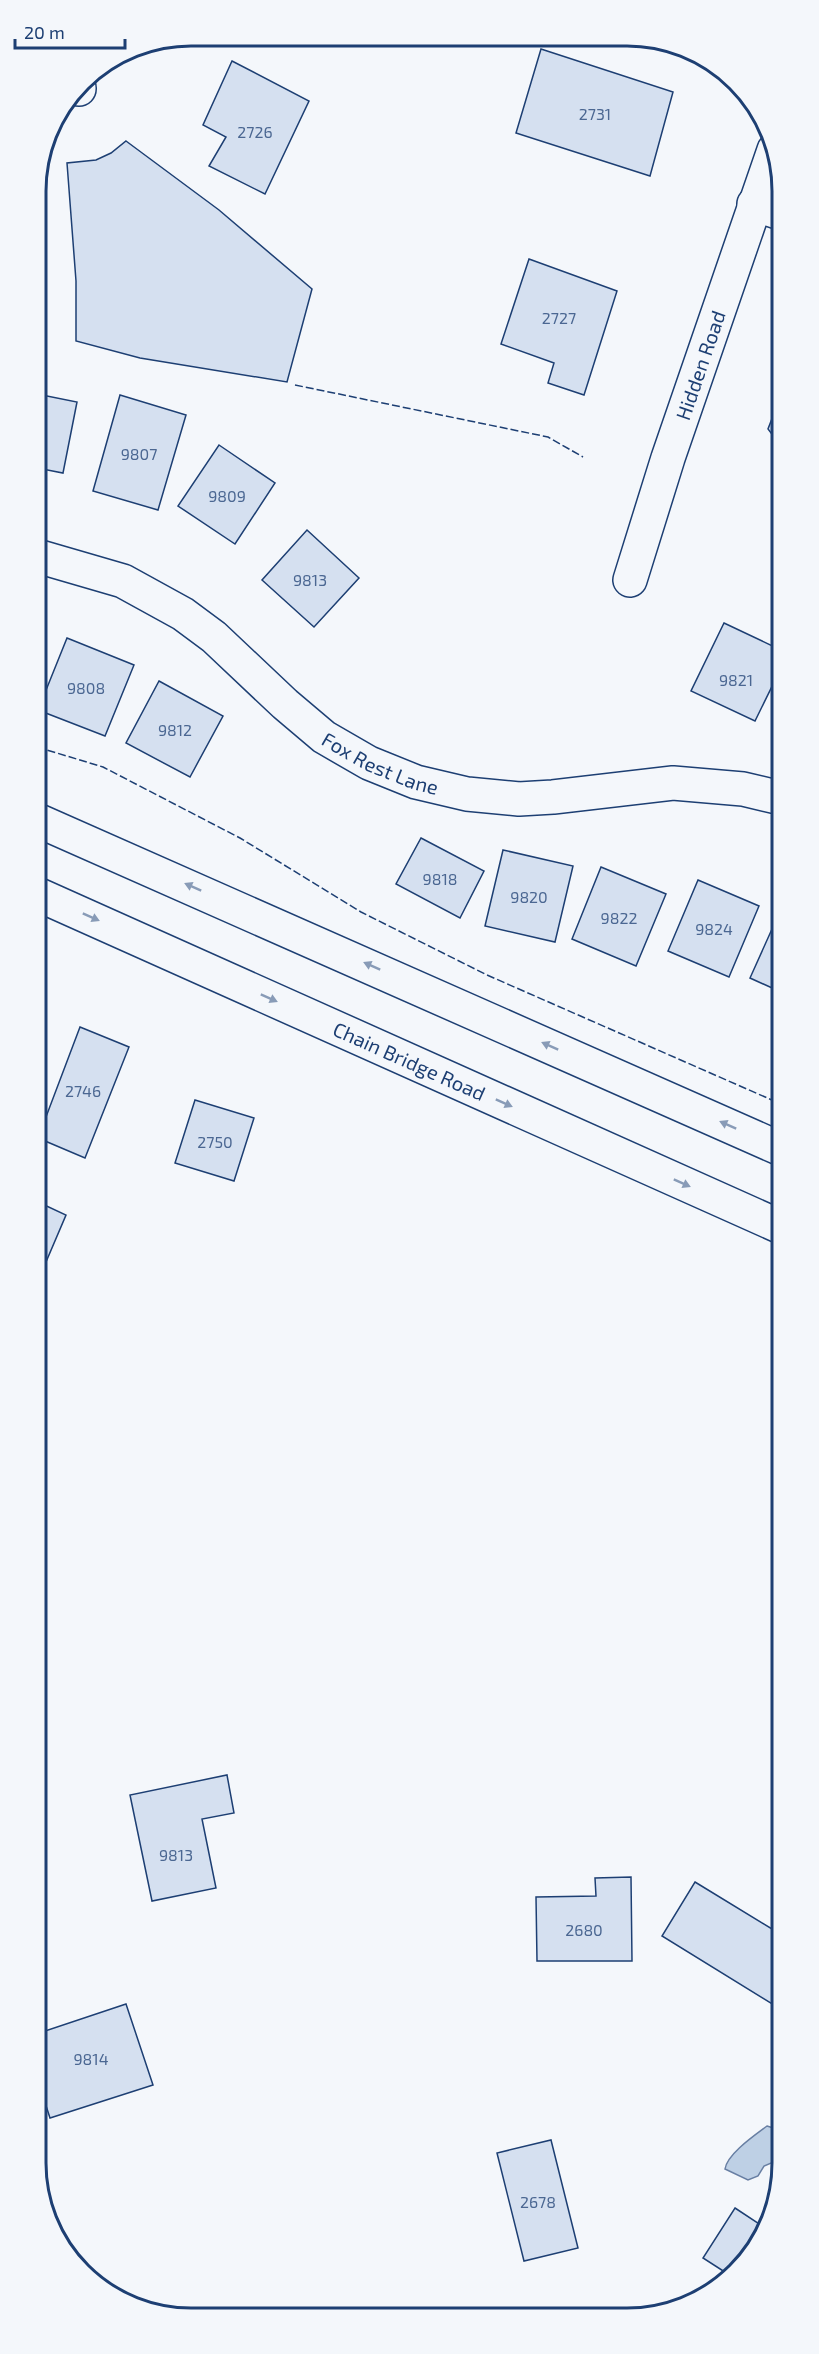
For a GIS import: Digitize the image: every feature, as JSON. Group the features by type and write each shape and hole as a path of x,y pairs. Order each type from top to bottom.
{"main road":[{"name":"Hidden Road","path":"630,579 668,458 767,208 771,174"},
{"name":"Fox Rest Lane","path":"47,559 123,581 183,614 214,637 285,704 324,737 369,763 416,782 467,794 519,799 553,798 673,783 743,789 772,796"},
{"path":"47,824 772,1145"},
{"name":"Chain Bridge Road","path":"47,898 772,1223"}],"water":[{"path":"767,2126 772,2128 772,2163 764,2166 758,2176 748,2180 725,2169 731,2157"}],"building":[{"path":"541,49 673,92 650,176 516,133"},
{"path":"232,61 309,101 265,194 209,166 226,137 203,125"},
{"path":"126,141 219,210 312,289 287,382 140,358 76,341 76,281 67,163 96,160 111,153"},
{"path":"529,259 617,291 584,395 548,383 554,363 501,344"},
{"path":"120,395 186,415 158,510 93,491"},
{"path":"47,396 77,402 63,473 47,470"},
{"path":"772,419 772,434 768,429"},
{"path":"219,445 275,483 235,544 178,506"},
{"path":"307,530 359,578 314,627 262,580"},
{"path":"724,623 772,646 772,686 755,721 691,691"},
{"path":"67,638 134,665 105,736 47,713 47,688"},
{"path":"159,681 223,716 190,777 126,743"},
{"path":"421,838 484,871 460,918 396,884"},
{"path":"503,850 573,866 555,942 485,926"},
{"path":"601,867 666,894 636,966 572,939"},
{"path":"698,880 759,906 729,977 668,951"},
{"path":"772,929 772,988 750,978"},
{"path":"80,1027 129,1047 85,1158 47,1142 47,1115"},
{"path":"195,1100 254,1118 234,1181 175,1163"},
{"path":"46,1206 66,1215 46,1261"},
{"path":"227,1775 234,1813 202,1819 216,1888 152,1901 130,1795"},
{"path":"631,1877 632,1961 537,1961 536,1897 596,1896 595,1878"},
{"path":"695,1882 772,1929 772,2004 662,1936"},
{"path":"126,2004 153,2085 50,2118 46,2106 46,2031"},
{"path":"551,2140 578,2248 524,2261 497,2153"},
{"path":"735,2208 759,2224 748,2243 723,2271 703,2258"}],"fence":[{"path":"295,385 548,437 583,457"},
{"path":"47,750 103,767 240,838 361,912 487,975 772,1100"}]}
